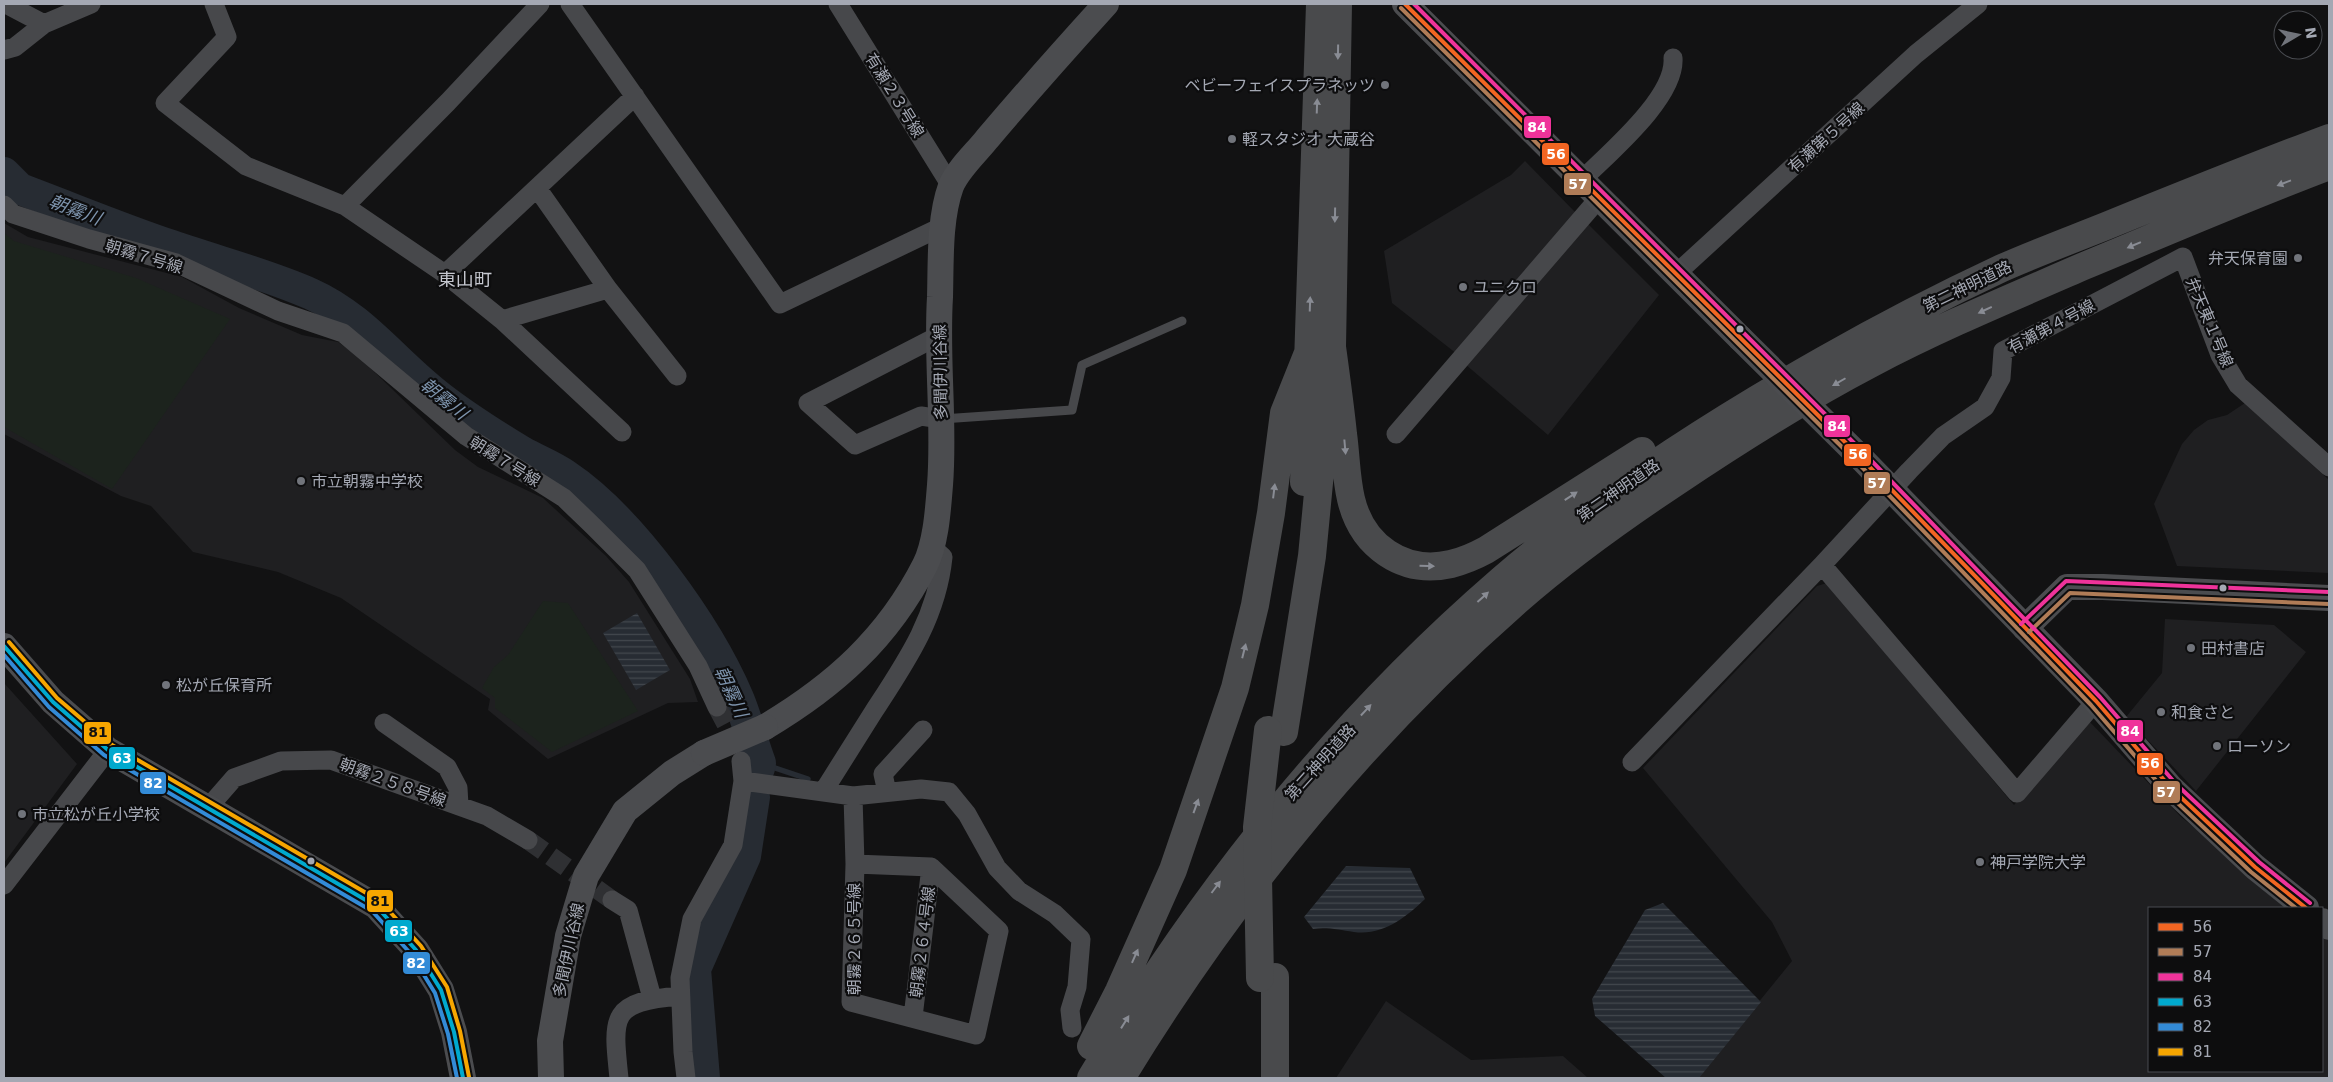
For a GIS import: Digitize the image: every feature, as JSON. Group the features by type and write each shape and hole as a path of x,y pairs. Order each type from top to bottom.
{"highway":[{"path":"1320,4 1320,350 1347,482 1357,518 1364,532 1386,554 1417,566 1434,567 1451,564 1486,550 1665,436 1854,332 1926,299 2003,268"},
{"path":"1260,1078 1267,977 1272,827 1277,772 1276,731 1312,556 1320,350 1338,4"},
{"name":"第二神明道路","path":"1091,1078 1143,993 1189,925 1285,800 1382,693 1439,636 1503,579 1568,526 1624,485 1719,422 1854,343 2003,268 2239,171 2329,138"},
{"name":"第二神明道路","path":"1121,1078 1160,1014 1241,902 1294,831 1345,772 1398,714 1459,654 1526,594 1583,547 1718,453 1873,362 2012,297 2250,196 2329,166"},
{"path":"1074,1078 1119,991 1173,870 1215,750 1235,688 1255,605 1271,513 1284,413 1320,350"},
{"path":"1139,1078 1193,980 1241,902"},
{"path":"1267,977 1276,1078"}],"street":[{"path":"6,4 44,24"},
{"path":"4,50 15,47 44,24 90,4"},
{"path":"214,4 227,37 165,103 246,166 345,206 445,274 502,320 622,432"},
{"path":"345,206 448,102 540,4"},
{"path":"570,4 780,304 943,226"},
{"name":"有瀬２３号線","path":"838,4 951,186"},
{"name":"多聞伊川谷線","path":"551,1078 550,1041 568,936 586,876 625,811 672,773 704,753 764,727 804,703 844,672 886,628 925,564 931,546 940,486 941,419 938,336 943,226 951,186 962,169 1017,103 1106,4"},
{"path":"1405,4 1592,188 1860,457 2096,701 2171,788 2255,867 2305,907"},
{"name":"有瀬第５号線","path":"1677,273 1916,54 1978,4"},
{"path":"1396,434 1592,188 1656,104 1674,69 1673,58"},
{"path":"445,274 636,96"},
{"path":"537,188 608,289 677,376"},
{"name":"朝霧７号線","path":"4,205 12,214 89,239 176,263 278,311 343,333 466,436 564,498 637,570 698,666 717,707"},
{"name":"弁天東１号線","path":"2183,257 2220,355 2238,385 2329,467"},
{"name":"有瀬第４号線","path":"1890,489 1943,436 1985,407 2001,378 2002,351 2183,257"},
{"path":"502,320 608,289"},
{"path":"938,336 808,403 855,445 921,416 941,419"},
{"path":"1632,762 1822,565 1890,489"},
{"path":"823,792 913,651 930,614 941,573 943,557 931,546"},
{"path":"1822,565 2017,793 2096,701"},
{"path":"2026,628 2067,587 2103,587 2329,598"},
{"path":"4,646 53,702 108,750 376,906 416,950 441,990 454,1032 463,1078"},
{"path":"384,723 447,767 458,788 459,805"},
{"path":"887,792 883,774 923,730"},
{"path":"4,885 108,750"},
{"name":"朝霧２５８号線","path":"207,809 234,778 281,761 331,760 487,816 528,840"},
{"path":"686,1078 680,978 692,919 733,845 743,781 742,761"},
{"path":"743,781 853,796 921,789 949,792 967,814 997,868 1020,891 1055,914 1081,939 1077,987 1070,1010 1072,1028"},
{"name":"朝霧２６５号線","path":"853,796 855,864 851,1002 976,1035 999,931 931,867 855,864"},
{"name":"朝霧２６４号線","path":"913,1017 931,867"},
{"path":"612,900 628,910 652,998"},
{"path":"619,1078 614,1038 618,1019 627,1007 652,998 680,996"}],"lane":[{"path":"941,419 1072,410 1082,365 1182,321"}],"shaded area":[{"path":"1525,161 1576,213 1457,354 1392,303 1384,251 1511,175"},
{"path":"1586,222 1659,295 1548,435 1465,364"},
{"name":"市立朝霧中学校","path":"4,223 28,237 182,277 239,308 302,335 338,342 358,356 455,450 478,467 543,498 606,556 629,582 690,679 698,702 668,703 548,759 488,710 490,699 341,598 278,572 193,552 151,506 121,496 4,434"},
{"path":"4,233 14,241 136,278 230,319 112,489 4,427"},
{"path":"2245,403 2329,480 2329,573 2177,566 2154,504 2182,444 2194,430 2208,420 2227,415"},
{"name":"神戸学院大学","path":"1827,583 2014,805 2088,720 2181,817 2294,907 2148,907 2148,1072 2323,1072 2323,931 2329,936 2329,1078 1697,1078 1792,961 1772,922 1643,768 1817,586"},
{"path":"543,601 568,603 638,711 552,752 495,708 495,698 482,688 494,667 508,655"},
{"path":"637,613 670,670 636,690 603,633"},
{"path":"2165,619 2274,625 2306,652 2196,791 2126,717 2162,673"},
{"name":"市立松が丘小学校","path":"4,683 77,764 4,863"},
{"path":"1346,866 1410,868 1425,899 1393,924 1375,931 1354,932 1313,929 1304,917"},
{"path":"1663,903 1761,1002 1699,1078 1666,1078 1595,1016 1592,999 1645,910"},
{"path":"1386,1001 1471,1060 1563,1056 1588,1078 1336,1078"}],"waterway":[{"name":"朝霧川","path":"4,173 20,189 115,226 277,280 330,304 363,328 425,385 451,405 522,452 565,475 590,494 616,518 641,546 665,576 707,639 738,698 760,763 759,768"},
{"path":"760,763 808,779"},
{"name":"朝霧川","path":"704,1078 695,969 745,856 754,797"}],"tunnel":[{"path":"717,707 738,750"},
{"path":"528,840 612,900"}],"transit line":[{"name":"56","path":"1405,4 1860,457 2096,701 2171,788 2255,867 2305,907"},
{"name":"84","path":"1414,4 1864,453 2100,697 2176,784 2259,862 2310,903"},
{"name":"57","path":"1401,8 1856,461 2091,705 2167,793 2251,872 2295,907"},
{"name":"84","path":"2021,624 2066,581 2329,592"},
{"name":"57","path":"2029,632 2070,593 2329,604"},
{"name":"81","path":"9,642 57,698 112,745 380,901 421,946 447,987 460,1031 469,1077"},
{"name":"63","path":"4,646 53,702 108,750 376,906 416,950 441,990 454,1032 463,1078"},
{"name":"82","path":"4,655 49,707 104,755 372,911 411,954 435,993 448,1034 457,1078"}],"place":[{"name":"ベビーフェイスプラネッツ","path":"1385,85"},
{"name":"軽スタジオ 大蔵谷","path":"1232,139"},
{"name":"弁天保育園","path":"2298,258"},
{"name":"ユニクロ","path":"1463,287"},
{"name":"市立朝霧中学校","path":"301,481"},
{"name":"田村書店","path":"2191,648"},
{"name":"松が丘保育所","path":"166,685"},
{"name":"和食さと","path":"2161,712"},
{"name":"ローソン","path":"2217,746"},
{"name":"市立松が丘小学校","path":"22,814"},
{"name":"神戸学院大学","path":"1980,862"}],"district":[{"name":"東山町","path":"465,280"}]}
